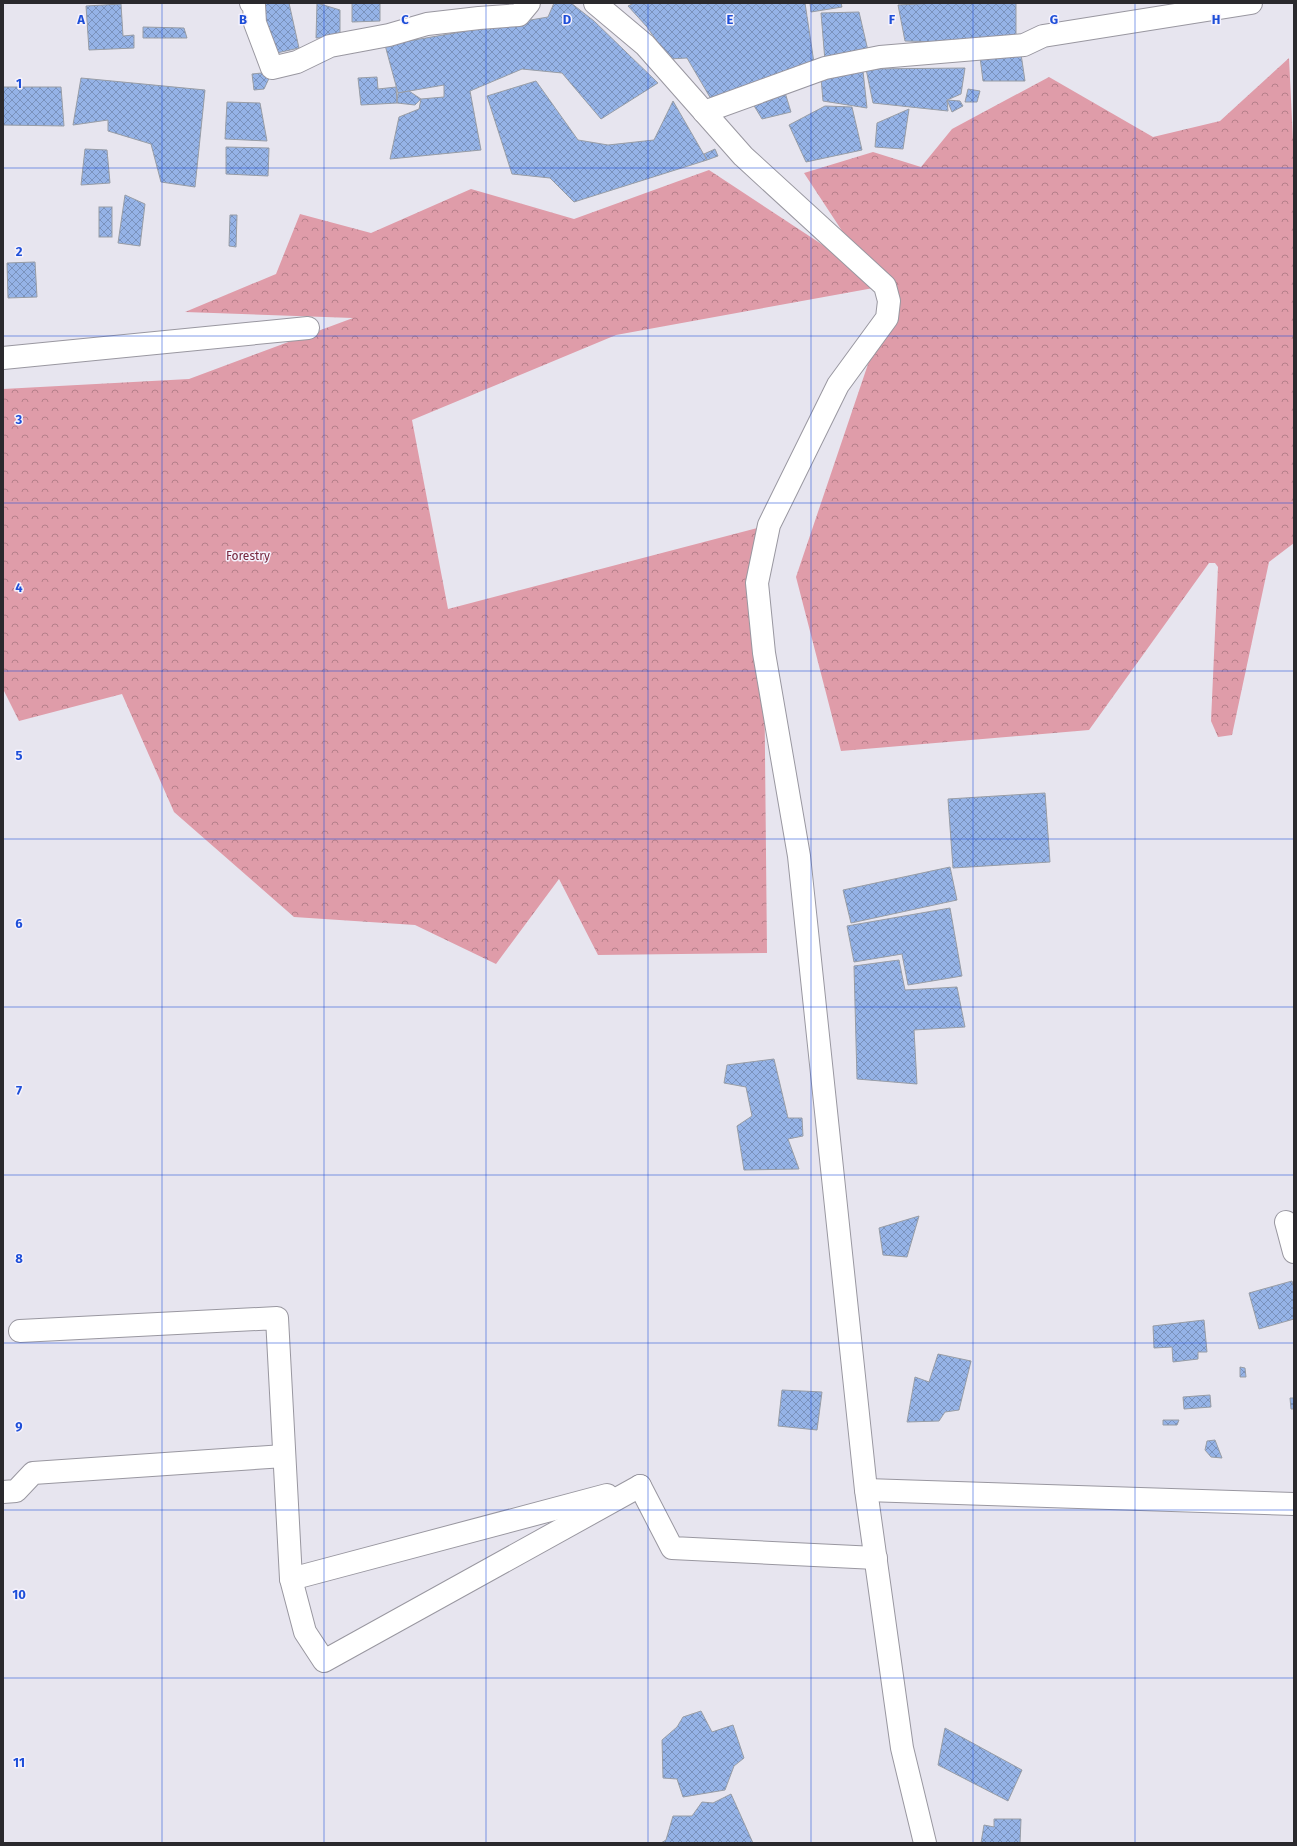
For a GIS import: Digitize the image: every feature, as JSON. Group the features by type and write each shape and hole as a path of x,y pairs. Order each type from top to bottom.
{"street":[{"path":"251,3 254,5 255,23 272,68 297,62 330,46 390,35 427,24 519,15 529,3"},
{"path":"704,112 825,68 880,57 1024,45 1043,36 1251,3"},
{"path":"602,4 645,45 743,156 885,286 889,302 887,318 838,386 769,525 756,583 764,653 799,856 866,1490 902,1748 925,1843"},
{"path":"3,358 308,328"},
{"path":"1286,1222 1294,1252"},
{"path":"20,1331 277,1318 291,1579 305,1632 324,1660 640,1486"},
{"path":"3,1492 16,1491 33,1473 284,1456"},
{"path":"640,1486 672,1548 876,1558"},
{"path":"291,1579 640,1486"},
{"path":"866,1490 1294,1504"}],"green space":[{"name":"Forestry","path":"1289,58 1294,161 1294,543 1269,562 1232,735 1218,737 1211,721 1218,567 1215,563 1209,563 1089,730 841,751 796,577 889,302 879,287 616,335 412,420 448,609 769,525 764,653 767,953 598,955 559,879 496,964 415,925 294,917 174,812 122,694 19,721 3,689 3,389 189,379 353,318 185,312 276,274 300,214 371,233 471,189 574,219 709,170 873,278 804,173 873,152 921,167 952,129 1049,77 1153,137 1220,121"}],"building":[{"path":"256,3 289,3 299,48 268,55"},
{"path":"317,3 340,10 340,37 316,38"},
{"path":"352,3 380,3 380,21 352,22"},
{"path":"554,3 571,3 594,21 658,83 601,119 562,73 522,69 470,91 481,150 390,159 399,117 419,109 421,99 444,97 444,85 398,93 385,45 548,17"},
{"path":"634,3 805,3 814,63 711,99 687,58 669,59 647,27 628,6"},
{"path":"810,3 841,3 842,7 811,12"},
{"path":"936,3 1016,3 1016,44 905,41 898,5"},
{"path":"121,4 123,36 134,35 134,48 89,50 86,6"},
{"path":"859,12 869,55 825,61 821,13"},
{"path":"143,27 184,28 187,38 143,38"},
{"path":"1021,54 1025,81 983,81 980,57"},
{"path":"965,68 961,94 947,100 948,111 873,103 866,69"},
{"path":"863,71 867,108 823,101 821,78"},
{"path":"272,72 264,89 254,90 252,74"},
{"path":"377,77 378,89 396,87 397,103 361,105 358,78"},
{"path":"81,78 205,90 195,187 161,182 151,144 108,131 108,120 73,125"},
{"path":"536,81 578,140 608,145 654,140 673,101 707,160 574,202 550,178 512,174 487,96"},
{"path":"783,86 791,112 762,119 750,99"},
{"path":"3,87 61,87 64,126 3,125"},
{"path":"968,89 980,91 977,102 965,102"},
{"path":"409,91 421,99 415,105 397,103 398,93"},
{"path":"947,100 960,101 963,106 952,112"},
{"path":"227,102 260,103 267,141 225,139"},
{"path":"825,106 852,107 862,150 806,162 789,125"},
{"path":"909,109 903,149 875,147 877,123"},
{"path":"226,147 269,148 268,176 226,174"},
{"path":"85,149 107,150 110,183 81,185"},
{"path":"715,149 718,156 707,160 704,154"},
{"path":"125,195 145,204 140,246 118,243"},
{"path":"99,207 112,207 112,237 99,237"},
{"path":"230,215 237,215 236,247 229,246"},
{"path":"35,262 37,297 8,298 7,263"},
{"path":"1045,793 1050,862 953,868 948,799"},
{"path":"950,867 957,900 851,923 843,890"},
{"path":"950,908 962,976 908,985 902,954 854,962 847,926"},
{"path":"899,960 905,990 957,987 965,1027 914,1030 917,1084 857,1079 854,966"},
{"path":"774,1059 788,1118 802,1118 803,1136 788,1139 799,1169 744,1170 737,1126 752,1116 746,1087 724,1083 727,1065"},
{"path":"919,1216 907,1257 883,1255 879,1228"},
{"path":"1292,1281 1294,1288 1294,1319 1259,1329 1249,1293"},
{"path":"1204,1320 1207,1352 1198,1352 1198,1359 1173,1362 1172,1347 1154,1348 1153,1326"},
{"path":"938,1354 971,1361 959,1410 945,1412 939,1421 907,1422 915,1377 929,1382"},
{"path":"1240,1367 1245,1368 1246,1377 1240,1377"},
{"path":"782,1390 822,1392 817,1430 778,1426"},
{"path":"1210,1395 1211,1407 1184,1409 1183,1397"},
{"path":"1290,1398 1294,1398 1294,1409 1291,1409"},
{"path":"1163,1420 1179,1420 1177,1425 1163,1425"},
{"path":"1215,1440 1222,1458 1211,1457 1205,1450 1207,1441"},
{"path":"701,1711 712,1732 733,1725 744,1758 734,1766 725,1790 683,1797 677,1779 663,1778 662,1740 677,1727 683,1717"},
{"path":"945,1728 1022,1770 1008,1801 938,1765"},
{"path":"731,1794 753,1843 661,1843 666,1840 673,1816 692,1816 702,1802 713,1803"},
{"path":"994,1819 1021,1819 1020,1843 981,1843 984,1825 994,1827"}]}
